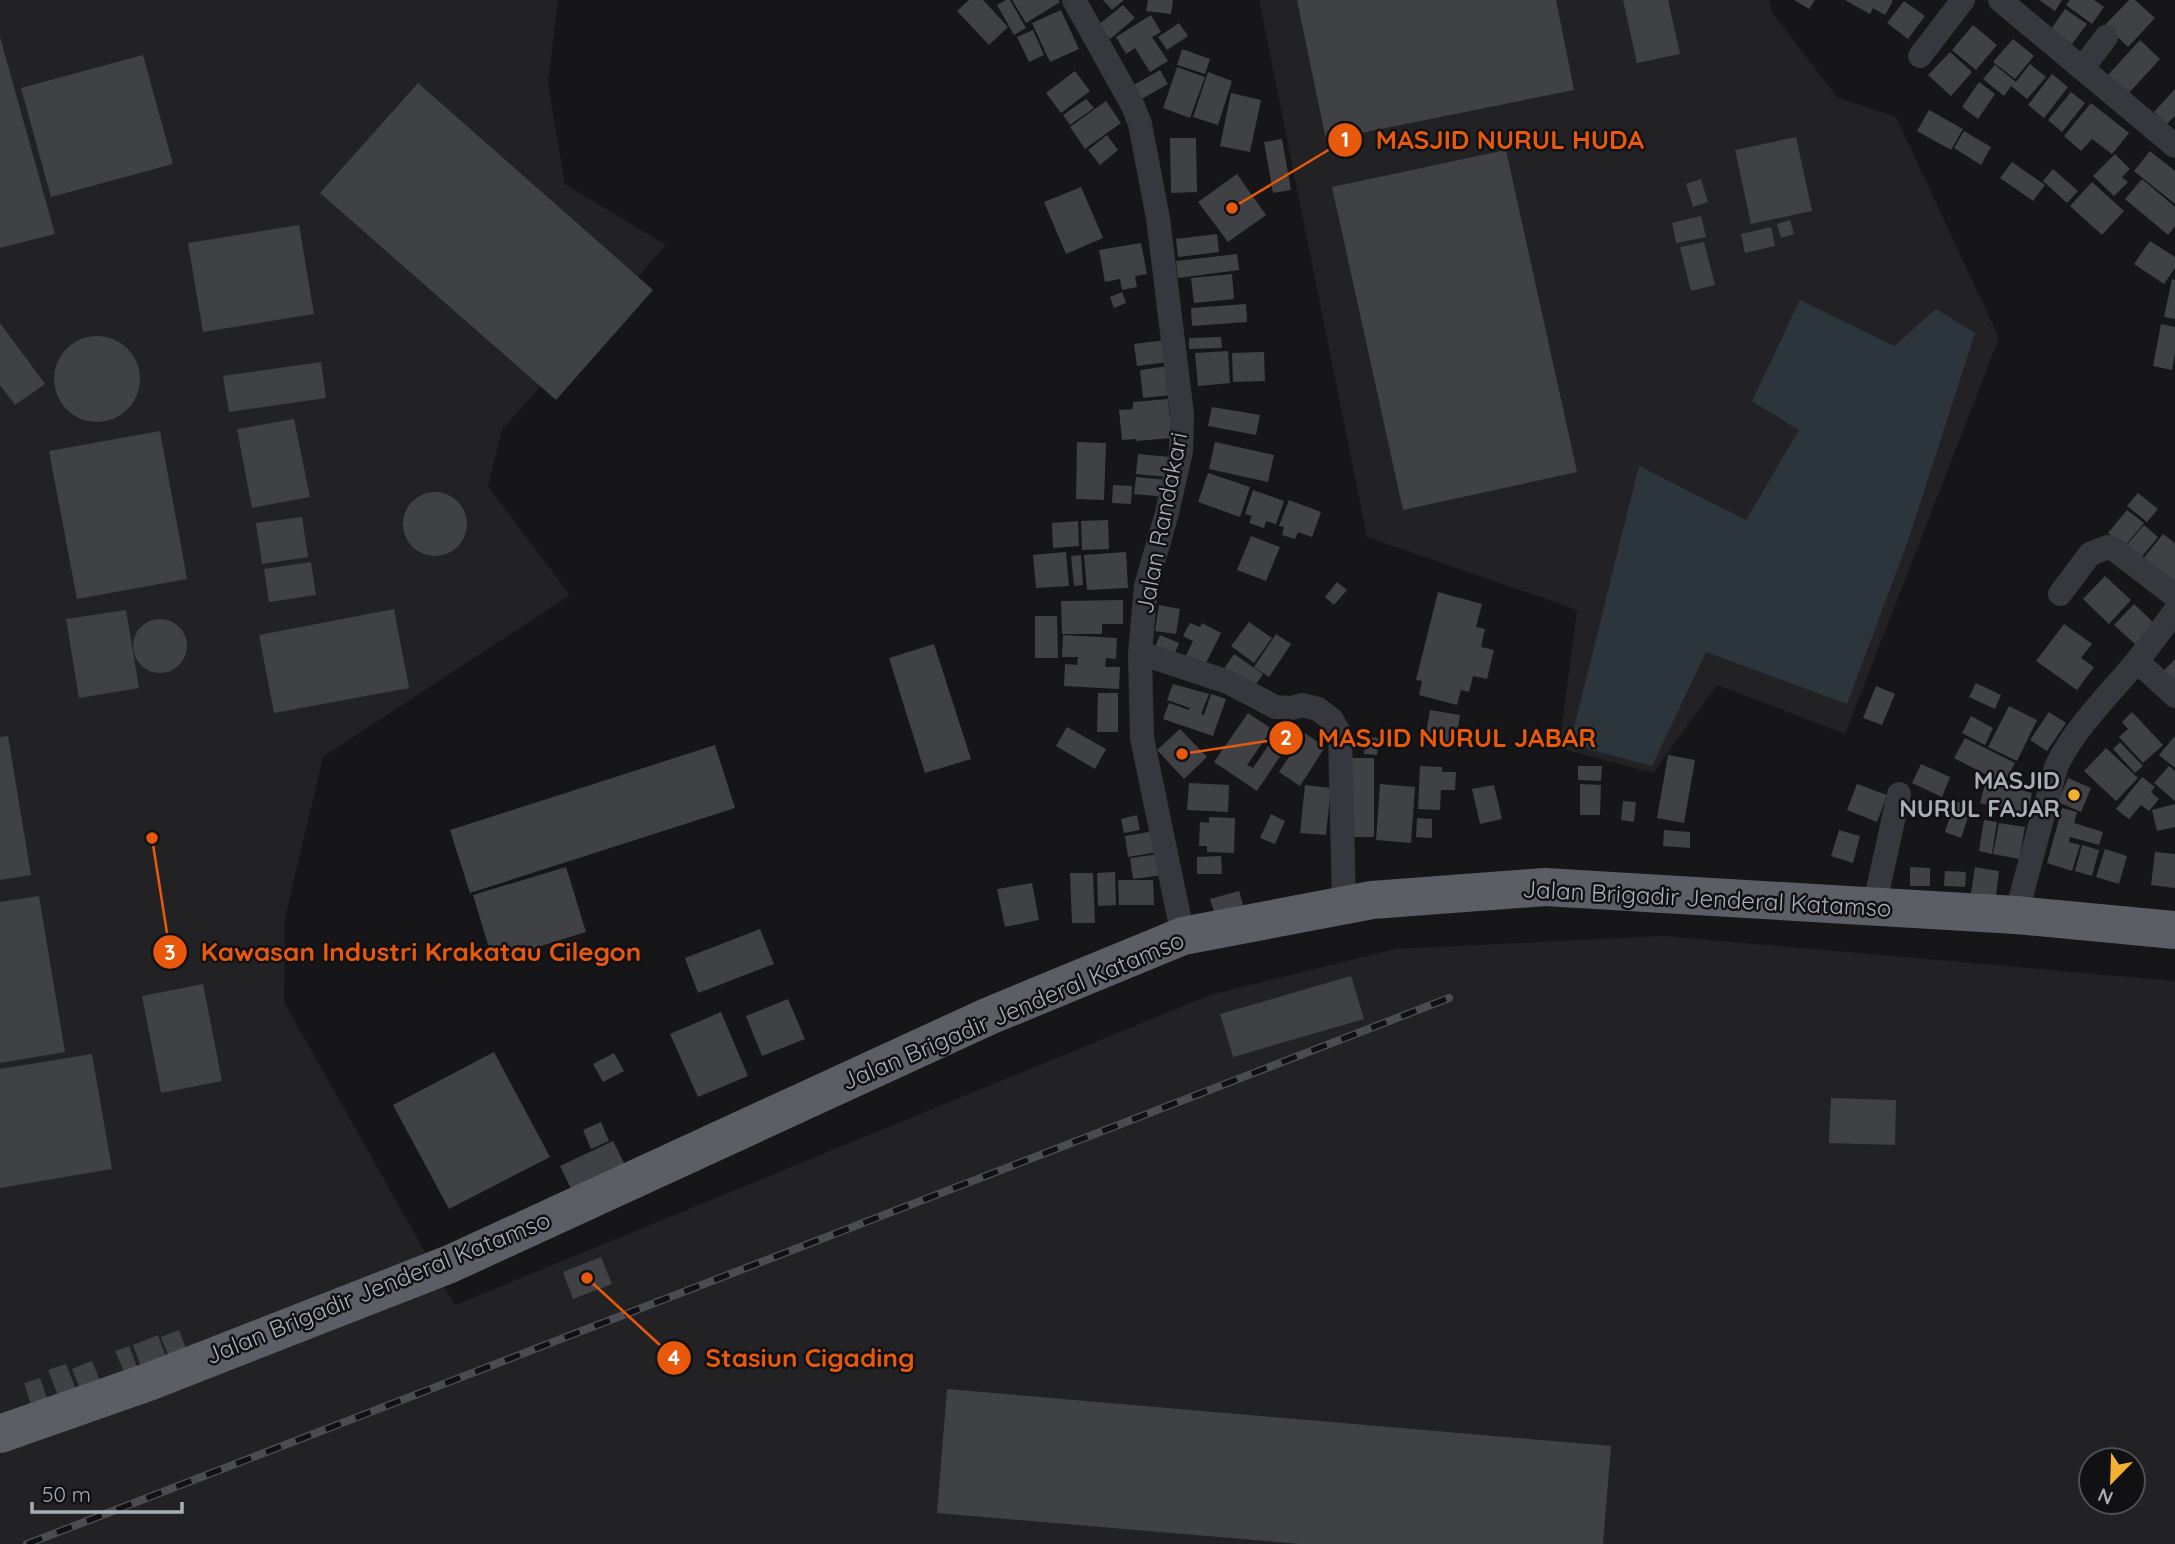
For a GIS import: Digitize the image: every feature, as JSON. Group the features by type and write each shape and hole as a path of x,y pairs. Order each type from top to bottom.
{"highway":[{"name":"Jalan Brigadir Jenderal Katamso","path":"0,1434 152,1381 450,1264 989,1016 1183,936 1371,900 1545,887 2016,915 2175,930"}],"street":[{"name":"Jalan Randakari","path":"1074,0 1133,106 1140,124 1158,218 1182,414 1181,451 1146,586 1140,653 1142,738 1183,936"},
{"path":"1920,56 1963,0"},
{"path":"2000,0 2175,146"},
{"path":"2082,69 2106,37"},
{"path":"2060,594 2090,554 2108,547 2175,596"},
{"path":"2016,915 2053,779 2063,754 2079,729 2175,611"},
{"path":"1140,653 1228,682 1275,707 1292,708 1302,705 1318,709 1332,720 1340,734 1344,905"},
{"path":"2137,661 2175,696"},
{"path":"1874,907 1899,794"}],"shaded area":[{"path":"0,0 558,0 548,84 565,184 666,245 502,430 488,486 570,595 323,757 285,918 284,1002 455,1305 1210,995 1395,949 1663,936 2175,981 2175,1544 0,1544"},
{"path":"1259,0 1770,0 1772,12 1837,97 1896,117 1999,338 1845,734 1717,685 1653,773 1559,748 1577,610 1367,537"},
{"path":"1800,300 1894,346 1936,309 1975,333 1909,538 1847,704 1706,652 1652,766 1570,744 1639,466 1746,520 1799,430 1752,401"}],"building":[{"path":"969,0 983,0 1008,27 989,45 957,11"},
{"path":"1010,0 1026,28 1014,35 997,5"},
{"path":"1012,0 1058,0 1060,2 1026,23"},
{"path":"1103,0 1124,0 1112,10"},
{"path":"1148,0 1173,0 1171,14 1146,11"},
{"path":"1297,0 1556,0 1574,90 1326,140"},
{"path":"1623,0 1668,0 1680,54 1637,63"},
{"path":"1794,0 1815,0 1809,9"},
{"path":"1845,0 1893,1 1885,15 1873,8 1870,14"},
{"path":"2039,0 2062,0 2055,11"},
{"path":"2070,0 2094,0 2104,7 2092,24 2066,5"},
{"path":"2129,0 2135,0 2155,18 2128,47 2105,25"},
{"path":"1904,1 1925,16 1908,39 1887,23"},
{"path":"1123,5 1135,18 1110,39 1098,25"},
{"path":"2065,9 2087,24 2072,44 2051,29"},
{"path":"1061,10 1079,49 1050,62 1032,23"},
{"path":"1151,15 1161,32 1152,37 1168,61 1150,72 1135,48 1126,54 1116,37"},
{"path":"1179,23 1188,36 1167,50 1158,37"},
{"path":"1973,25 1997,45 1976,70 1952,50"},
{"path":"1033,30 1044,55 1029,62 1017,37"},
{"path":"0,37 55,234 0,248"},
{"path":"2013,39 2034,56 2015,79 1993,62"},
{"path":"2140,40 2160,59 2128,94 2107,76"},
{"path":"1182,49 1210,59 1205,74 1177,65"},
{"path":"1950,52 1972,72 1951,96 1928,75"},
{"path":"143,55 173,164 51,197 21,88"},
{"path":"2030,64 2046,77 2027,99 2011,86 2004,96 1983,79 1995,65 2016,82"},
{"path":"1177,67 1205,77 1190,118 1163,108"},
{"path":"1160,70 1168,84 1140,100 1132,86"},
{"path":"1075,71 1090,91 1061,113 1046,93"},
{"path":"1208,72 1232,81 1218,125 1193,117"},
{"path":"2052,74 2068,87 2044,118 2028,105"},
{"path":"1979,82 1995,94 1978,119 1962,107"},
{"path":"418,83 653,290 556,400 320,193"},
{"path":"2175,89 2175,116 2167,124 2154,112"},
{"path":"2071,92 2085,103 2062,132 2048,120"},
{"path":"1231,93 1261,100 1250,152 1220,146"},
{"path":"1086,99 1094,108 1070,125 1063,115"},
{"path":"1106,101 1121,123 1085,149 1070,127"},
{"path":"2091,103 2129,133 2112,154 2092,139 2081,151 2064,136"},
{"path":"1929,110 1963,129 1951,150 1917,131"},
{"path":"1964,131 1991,147 1981,165 1954,148"},
{"path":"1107,135 1118,150 1100,165 1088,150"},
{"path":"1796,137 1812,211 1751,224 1735,150"},
{"path":"1170,138 1196,138 1197,192 1171,193"},
{"path":"1282,139 1291,190 1273,193 1264,142"},
{"path":"1506,150 1577,472 1403,510 1332,187"},
{"path":"2150,151 2175,171 2175,204 2134,171"},
{"path":"2115,154 2130,169 2122,177 2128,182 2114,196 2093,176"},
{"path":"2012,162 2045,185 2033,201 2000,178"},
{"path":"2053,169 2078,191 2067,203 2043,181"},
{"path":"1237,174 1266,215 1228,242 1198,202"},
{"path":"1701,179 1708,202 1693,207 1686,184"},
{"path":"2142,179 2175,207 2175,226 2168,235 2125,199"},
{"path":"2092,182 2124,211 2102,235 2070,206"},
{"path":"1081,187 1103,238 1066,254 1044,202"},
{"path":"1701,216 1706,237 1676,243 1672,223"},
{"path":"1790,220 1794,234 1781,238 1777,224"},
{"path":"299,225 314,314 203,332 188,243"},
{"path":"1771,227 1775,246 1745,253 1741,234"},
{"path":"1217,234 1219,252 1178,257 1176,239"},
{"path":"2150,241 2175,257 2175,268 2164,284 2134,264"},
{"path":"1704,242 1715,285 1691,291 1680,247"},
{"path":"1141,243 1147,274 1135,276 1137,287 1122,290 1120,279 1105,282 1099,250"},
{"path":"1237,254 1239,270 1178,278 1176,261"},
{"path":"1232,274 1234,299 1194,303 1191,278"},
{"path":"2172,279 2175,280 2175,319 2164,317"},
{"path":"1122,292 1126,303 1114,308 1110,297"},
{"path":"1246,304 1247,322 1192,326 1191,308"},
{"path":"0,323 45,384 15,405 0,385"},
{"path":"2161,324 2175,327 2172,370 2153,366"},
{"path":"97,336 114,339 128,348 137,362 140,379 137,396 128,410 114,419 97,422 80,419 66,410 57,396 54,379 57,362 66,348 80,339"},
{"path":"1221,337 1222,348 1189,349 1189,338"},
{"path":"1165,340 1168,362 1137,366 1134,344"},
{"path":"1228,351 1230,383 1198,386 1195,353"},
{"path":"1264,352 1265,381 1233,382 1232,353"},
{"path":"321,362 326,398 229,412 223,376"},
{"path":"1169,366 1172,395 1143,398 1140,370"},
{"path":"1168,399 1172,438 1122,440 1119,410 1133,409 1133,402"},
{"path":"1212,407 1260,415 1256,435 1208,426"},
{"path":"294,419 310,497 252,508 237,429"},
{"path":"160,431 187,579 77,599 49,451"},
{"path":"1077,442 1106,443 1104,500 1076,499"},
{"path":"1215,442 1274,455 1268,482 1209,469"},
{"path":"1138,454 1170,457 1168,477 1136,474"},
{"path":"1208,473 1250,487 1240,517 1198,502"},
{"path":"1136,477 1167,480 1165,497 1134,494"},
{"path":"1113,485 1132,486 1131,504 1112,503"},
{"path":"1253,490 1284,501 1276,524 1266,521 1264,528 1249,523 1252,516 1245,514"},
{"path":"429,492 441,492 458,501 465,512 465,536 458,547 441,556 429,556 417,551 408,542 403,530 403,518 408,506 417,497"},
{"path":"2138,493 2158,509 2147,522 2127,506"},
{"path":"1289,500 1321,512 1312,537 1298,532 1295,539 1282,535 1284,527 1279,526"},
{"path":"2127,510 2144,523 2124,547 2108,533"},
{"path":"302,517 308,557 262,564 256,523"},
{"path":"1108,520 1109,549 1082,550 1081,521"},
{"path":"1078,521 1079,546 1053,548 1052,523"},
{"path":"2144,525 2158,537 2140,559 2125,547"},
{"path":"2163,534 2175,543 2175,595 2138,565"},
{"path":"1251,536 1280,547 1266,581 1237,570"},
{"path":"1066,552 1069,586 1036,588 1033,555"},
{"path":"1126,552 1128,588 1087,590 1084,555"},
{"path":"1081,555 1083,585 1074,586 1071,556"},
{"path":"311,562 316,595 269,602 264,569"},
{"path":"2105,576 2131,600 2109,624 2083,599"},
{"path":"1337,582 1347,590 1334,605 1325,597"},
{"path":"1438,592 1482,604 1476,627 1485,629 1481,647 1494,650 1487,679 1473,676 1469,692 1461,690 1457,705 1419,695 1422,681 1416,680"},
{"path":"1123,600 1123,624 1102,624 1102,634 1062,634 1061,601"},
{"path":"2134,604 2155,624 2136,645 2114,625"},
{"path":"1159,605 1180,609 1176,634 1155,631"},
{"path":"394,609 409,688 274,713 259,635"},
{"path":"126,610 139,688 79,698 66,619"},
{"path":"1035,616 1057,616 1058,658 1035,658"},
{"path":"160,619 179,627 187,646 179,665 160,673 141,665 133,646 141,627"},
{"path":"1249,622 1272,638 1254,663 1231,646"},
{"path":"1190,623 1200,627 1202,623 1221,633 1202,671 1183,662 1193,641 1183,636"},
{"path":"2064,624 2092,644 2081,658 2094,667 2077,690 2036,661"},
{"path":"1276,634 1291,644 1269,677 1254,667"},
{"path":"1063,635 1117,638 1116,659 1106,658 1105,667 1120,667 1119,689 1064,686 1065,664 1077,665 1078,657 1062,657"},
{"path":"1160,635 1179,643 1172,660 1153,652"},
{"path":"934,644 971,759 925,773 889,658"},
{"path":"1234,654 1263,674 1252,690 1223,670"},
{"path":"2175,659 2175,688 2159,676"},
{"path":"1976,683 2001,695 1995,709 1969,697"},
{"path":"1173,684 1209,694 1201,714 1204,715 1211,694 1226,699 1213,736 1163,719 1169,703 1189,710 1190,708 1167,700"},
{"path":"1876,686 1895,694 1882,725 1863,718"},
{"path":"1098,693 1118,693 1118,732 1097,732"},
{"path":"2009,706 2037,720 2017,761 1988,747"},
{"path":"1430,710 1460,715 1456,744 1425,739"},
{"path":"2049,712 2066,723 2047,751 2030,740"},
{"path":"2132,712 2163,745 2143,763 2119,737 2128,729 2122,722"},
{"path":"1248,713 1272,729 1247,765 1253,768 1270,743 1283,752 1257,791 1214,762"},
{"path":"1971,716 1993,728 1985,745 1962,733"},
{"path":"1067,727 1106,749 1095,769 1056,746"},
{"path":"1180,729 1207,757 1184,779 1157,750"},
{"path":"1305,733 1325,747 1300,786 1279,772"},
{"path":"8,736 31,875 0,880 0,737"},
{"path":"2175,736 2175,768 2159,755"},
{"path":"1365,737 1379,738 1377,755 1364,754"},
{"path":"1965,738 2015,763 2004,784 1954,758"},
{"path":"2120,742 2143,766 2135,773 2113,749"},
{"path":"715,745 735,808 470,893 450,830"},
{"path":"2106,748 2138,778 2116,801 2084,771"},
{"path":"1668,755 1695,760 1684,823 1657,818"},
{"path":"1349,758 1374,758 1374,837 1349,837"},
{"path":"1921,764 1950,777 1942,797 1912,783"},
{"path":"1420,766 1442,767 1442,772 1456,772 1455,790 1441,790 1440,810 1418,809"},
{"path":"1578,766 1602,766 1601,781 1578,780"},
{"path":"2169,766 2175,771 2175,801 2154,783"},
{"path":"2142,777 2155,787 2151,792 2159,799 2149,811 2141,805 2129,819 2116,809"},
{"name":"MASJID NURUL FAJAR","path":"2068,778 2091,788 2081,812 2058,802"},
{"path":"1986,781 2032,793 2027,815 1980,803"},
{"path":"1189,783 1229,785 1228,812 1187,810"},
{"path":"1380,784 1415,787 1411,843 1376,840"},
{"path":"1580,784 1601,785 1600,815 1580,815"},
{"path":"1857,784 1887,795 1877,822 1847,810"},
{"path":"1305,785 1331,788 1326,835 1300,833"},
{"path":"1494,785 1502,819 1480,824 1472,789"},
{"path":"1623,801 1636,802 1634,822 1621,820"},
{"path":"1955,801 1972,806 1961,838 1945,832"},
{"path":"2175,804 2175,827 2157,831 2152,810"},
{"path":"2062,808 2077,812 2074,823 2103,832 2099,845 2070,837 2069,842 2080,845 2072,871 2047,863"},
{"path":"1271,814 1285,821 1275,844 1260,838"},
{"path":"1137,815 1140,830 1124,833 1121,819"},
{"path":"1209,817 1235,818 1234,853 1207,852 1207,846 1199,846 1200,822 1209,823"},
{"path":"1417,818 1432,819 1432,838 1416,837"},
{"path":"1984,820 1997,822 1992,854 1979,851"},
{"path":"1999,823 2025,827 2019,859 1993,854"},
{"path":"1664,830 1690,832 1690,848 1663,846"},
{"path":"1839,830 1860,836 1853,863 1831,856"},
{"path":"1155,831 1158,852 1128,857 1125,836"},
{"path":"2082,845 2099,850 2092,876 2075,871"},
{"path":"2105,849 2127,856 2119,884 2096,877"},
{"path":"2155,852 2175,854 2175,888 2151,885"},
{"path":"1159,854 1163,875 1133,879 1130,858"},
{"path":"1221,856 1222,874 1197,874 1197,857"},
{"path":"566,867 586,932 493,961 473,895"},
{"path":"1910,867 1930,868 1930,886 1910,886"},
{"path":"1975,867 1999,871 1996,896 1971,893"},
{"path":"1945,871 1966,872 1965,887 1944,886"},
{"path":"1115,872 1116,905 1098,906 1097,873"},
{"path":"1070,873 1093,873 1095,923 1072,923"},
{"path":"1118,880 1153,880 1154,905 1119,905"},
{"path":"1032,883 1039,920 1005,927 997,889"},
{"path":"1239,891 1243,905 1214,912 1210,899"},
{"path":"39,896 65,1052 0,1063 0,902"},
{"path":"760,929 774,964 698,993 685,958"},
{"path":"1351,976 1364,1019 1233,1057 1220,1014"},
{"path":"203,984 222,1081 161,1093 142,996"},
{"path":"788,999 805,1039 762,1056 746,1016"},
{"path":"721,1012 748,1076 698,1097 670,1034"},
{"path":"494,1052 550,1157 449,1209 393,1105"},
{"path":"614,1053 624,1071 603,1082 593,1064"},
{"path":"92,1054 112,1169 0,1188 0,1069"},
{"path":"1831,1098 1896,1100 1895,1145 1829,1143"},
{"path":"601,1122 609,1141 591,1149 583,1130"},
{"path":"613,1141 625,1165 572,1191 560,1166"},
{"path":"601,1257 612,1284 573,1299 563,1272"},
{"path":"179,1330 189,1356 171,1362 161,1337"},
{"path":"158,1335 166,1357 141,1367 133,1345"},
{"path":"129,1346 138,1369 125,1374 115,1351"},
{"path":"92,1361 103,1388 83,1396 72,1369"},
{"path":"66,1364 77,1392 59,1398 48,1370"},
{"path":"40,1378 47,1398 31,1404 24,1383"},
{"path":"947,1389 1611,1446 1603,1544 1300,1544 937,1513"}],"railway":[{"path":"27,1544 1449,998"}],"place":[{"name":"MASJID NURUL HUDA","path":"1232,208"},
{"name":"MASJID NURUL JABAR","path":"1182,754"},
{"name":"MASJID NURUL FAJAR","path":"2074,795"},
{"name":"Kawasan Industri Krakatau Cilegon","path":"152,838"},
{"name":"Stasiun Cigading","path":"587,1278"}]}
